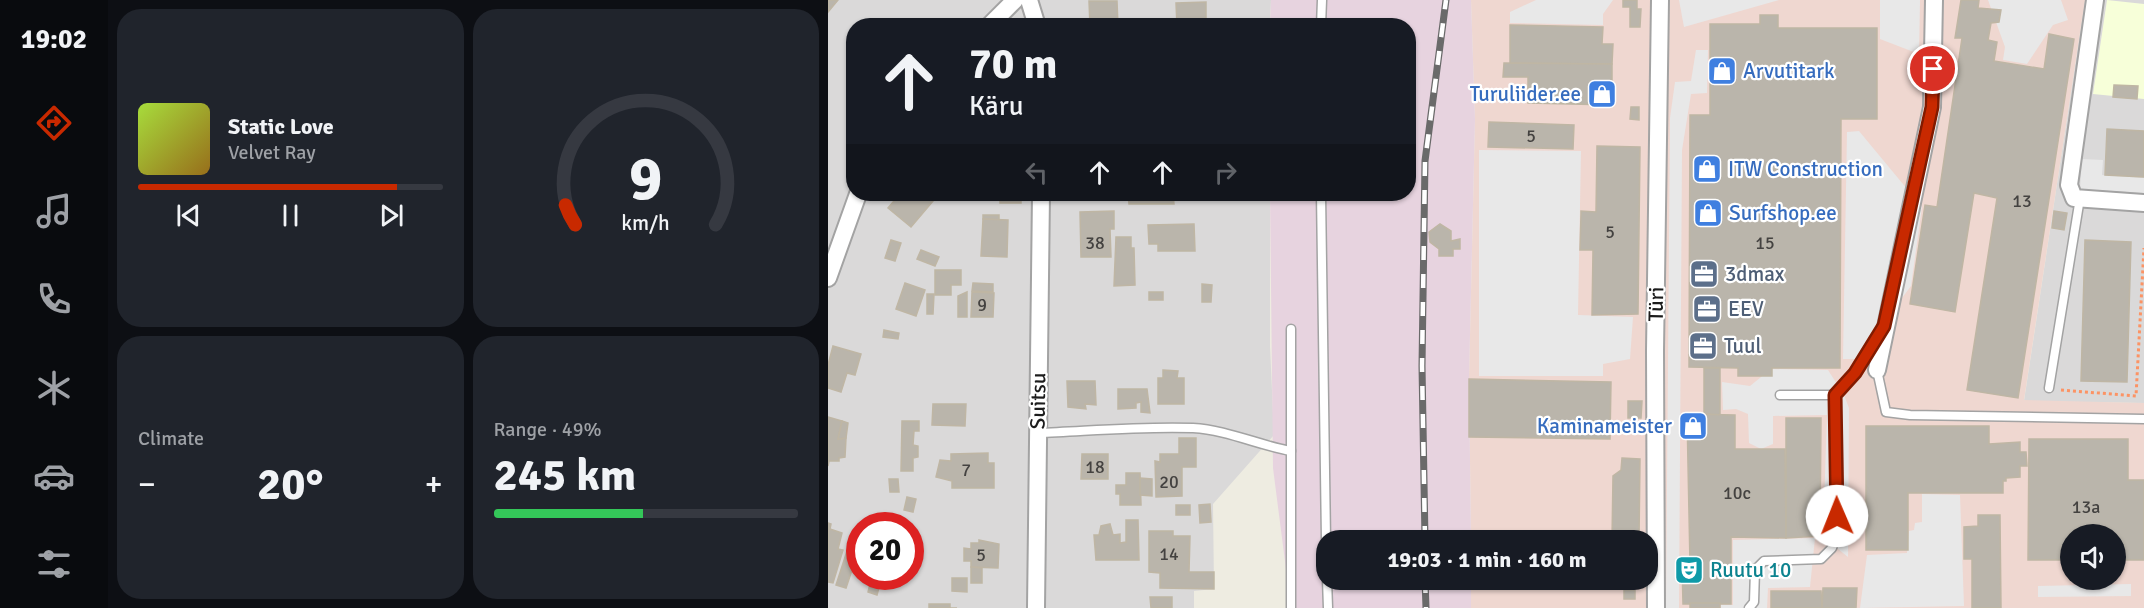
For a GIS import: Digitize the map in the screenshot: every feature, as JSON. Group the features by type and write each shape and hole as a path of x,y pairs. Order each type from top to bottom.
{"street":[{"path":"997,18 1015,0"},
{"path":"1029,0 1035,18"},
{"name":"Türi","path":"1656,608 1655,351 1660,0"},
{"path":"1877,370 1884,326 1932,107 1934,0"},
{"path":"2095,0 2069,185 2074,198 2144,203"},
{"path":"828,278 856,201"},
{"name":"Suitsu","path":"1036,608 1041,201"}],"lane":[{"path":"1321,18 1322,0"},
{"path":"2049,388 2080,198"},
{"path":"1321,201 1326,530"},
{"path":"1749,608 1754,602 1755,570 1764,561 1821,559 1832,548 1838,534 1835,395 1855,373 1884,326"},
{"path":"1291,329 1291,608"},
{"path":"1877,370 1887,412 1910,415 2144,419"},
{"path":"1780,395 1835,395"},
{"path":"1038,433 1195,428 1240,436 1271,447 1291,451"},
{"path":"1327,590 1328,608"}],"path":[{"path":"2049,388 2075,393 2136,396 2144,248"}],"shaded area":[{"path":"828,0 1271,0 1270,18 846,18 846,201 1270,201 1270,346 1274,435 1213,504 1214,589 1194,591 1194,608 828,608"},
{"path":"1271,0 1471,0 1475,119 1469,379 1471,530 1316,530 1316,590 1471,590 1471,608 1291,608 1273,468 1270,201 1416,201 1416,18 1270,18"},
{"path":"1471,0 2085,0 2024,400 2144,403 2144,608 1471,608 1471,590 1658,590 1658,530 1471,530 1469,379 1475,119"},
{"path":"1536,0 1613,0 1603,14 1603,25 1510,23 1510,12"},
{"path":"1679,0 1779,0 1684,27"},
{"path":"1880,0 1920,0 1919,54 1880,39"},
{"path":"1988,0 2061,0 2068,20 2053,25 2027,64 2003,60 2005,47"},
{"path":"2085,0 2144,0 2144,403 2024,401"},
{"path":"2107,0 2144,4 2144,99 2093,94"},
{"path":"1696,50 1708,50 1707,93 1691,94 1682,150 1679,608 1666,608 1670,118 1675,82 1691,81"},
{"path":"1859,131 1922,207 1911,286 1856,359 1843,359 1847,132"},
{"path":"1479,150 1581,151 1578,315 1633,317 1630,359 1603,364 1603,376 1479,376"},
{"path":"2082,159 2103,160 2102,175 2144,178 2144,193 2080,189"},
{"path":"1771,369 1828,370 1844,395 1849,408 1848,557 1823,537 1827,415 1773,416 1773,444 1761,449 1749,443 1748,414 1736,409 1723,410 1722,382 1750,386"},
{"path":"1922,494 1960,495 1964,606 1860,608 1867,555 1907,553 1909,531 1914,530 1915,523 1922,522"},
{"path":"1815,538 1810,587 1768,588 1767,608 1721,608 1721,605 1733,605 1733,540"},
{"path":"2126,584 2131,584 2131,596 2038,597 2038,586 2060,586 2060,590 2126,590"}],"building":[{"path":"828,0 838,0 828,12"},
{"path":"1623,0 1637,0 1637,9 1641,9 1640,27 1630,27 1630,7 1623,7"},
{"path":"1961,0 1979,0 1978,8 2001,10 1999,22 1991,23 1988,40 1997,42 1994,61 2044,69 2049,34 2074,39 2018,398 1967,390 1997,198 1974,193 1955,312 1910,304 1925,205 1937,207 1962,38 1955,38"},
{"path":"1089,1 1117,1 1118,18 1090,18"},
{"path":"1206,2 1206,18 1177,18 1176,3"},
{"path":"1760,15 1778,15 1778,28 1877,28 1877,119 1841,119 1840,368 1772,368 1772,376 1738,376 1738,368 1689,367 1690,115 1710,115 1710,24 1760,24"},
{"path":"1510,25 1603,27 1602,44 1613,44 1612,64 1510,63"},
{"path":"1504,63 1612,64 1612,105 1528,103 1528,77 1503,77"},
{"path":"2114,85 2138,86 2137,99 2113,97"},
{"path":"1631,107 1639,107 1639,120 1630,119"},
{"path":"1489,122 1574,125 1573,149 1488,147"},
{"path":"2107,129 2144,131 2144,177 2105,175"},
{"path":"1597,146 1640,147 1638,314 1592,315 1593,250 1580,250 1581,211 1596,212"},
{"path":"894,201 933,201 911,227 888,208"},
{"path":"1000,201 1021,201 1021,203 1000,203"},
{"path":"1129,201 1174,201 1174,204 1129,204"},
{"path":"1114,211 1114,229 1110,229 1111,257 1081,257 1080,212"},
{"path":"2054,211 2067,213 2064,230 2052,228"},
{"path":"983,215 999,215 999,220 983,219"},
{"path":"983,219 1008,220 1007,257 981,256"},
{"path":"1194,224 1195,251 1158,251 1158,244 1149,244 1148,225"},
{"path":"1440,224 1451,231 1451,241 1460,239 1460,249 1453,249 1453,256 1439,256 1439,249 1430,242 1429,232"},
{"path":"1116,237 1131,237 1131,248 1134,248 1135,285 1114,286"},
{"path":"891,240 901,243 895,261 885,258"},
{"path":"2085,240 2131,242 2127,382 2081,381"},
{"path":"921,250 939,257 935,266 917,259"},
{"path":"935,270 961,270 961,285 951,285 951,295 935,295"},
{"path":"905,283 925,290 916,316 896,309"},
{"path":"973,283 993,284 993,292 972,291"},
{"path":"1202,284 1212,285 1211,302 1202,302"},
{"path":"967,292 967,317 958,317 958,296"},
{"path":"972,292 994,293 993,317 971,317"},
{"path":"1149,292 1163,292 1163,300 1149,300"},
{"path":"927,294 934,294 933,314 927,314"},
{"path":"884,330 899,333 898,339 883,337"},
{"path":"833,346 861,354 855,375 847,373 841,392 828,388 828,365"},
{"path":"1704,368 1720,368 1720,415 1704,414"},
{"path":"1163,370 1178,371 1177,378 1184,378 1184,404 1158,404 1158,378 1163,378"},
{"path":"1469,379 1611,382 1610,439 1469,437"},
{"path":"1067,381 1095,381 1096,405 1085,404 1086,409 1068,407"},
{"path":"1118,389 1147,389 1150,413 1141,412 1141,402 1136,403 1136,408 1118,409"},
{"path":"1628,401 1642,401 1641,418 1628,418"},
{"path":"933,404 966,404 965,426 932,425"},
{"path":"1687,414 1735,415 1735,449 1785,449 1786,538 1731,537 1731,604 1683,604 1682,565 1690,564"},
{"path":"828,417 842,421 838,439 846,438 845,457 839,458 839,461 829,461 828,466"},
{"path":"1786,418 1821,418 1820,536 1786,538"},
{"path":"842,421 848,423 846,438 838,439"},
{"path":"902,421 919,421 919,431 914,431 913,445 918,446 918,457 913,458 913,471 901,471"},
{"path":"1866,426 1989,426 1989,444 2020,442 2020,452 2026,452 2027,466 2020,466 2020,477 2006,478 2006,481 2003,481 2003,493 1908,493 1908,550 1866,550"},
{"path":"1179,438 1196,438 1196,467 1182,467 1182,496 1156,497 1155,461 1160,462 1160,454 1179,454"},
{"path":"2029,439 2128,439 2128,480 2144,480 2144,560 2126,560 2126,524 2060,524 2060,560 2028,560"},
{"path":"988,453 988,463 994,463 994,488 952,488 952,481 936,477 940,460 951,461 951,454"},
{"path":"1082,454 1108,454 1108,479 1081,479"},
{"path":"1622,458 1640,459 1639,530 1612,530 1613,476 1621,470"},
{"path":"1126,473 1140,473 1141,505 1120,505 1120,494 1116,494 1116,485 1126,485"},
{"path":"1140,478 1152,479 1152,496 1140,495"},
{"path":"889,479 898,479 899,492 890,492"},
{"path":"907,497 916,499 913,512 904,510"},
{"path":"1210,504 1211,522 1200,523 1199,505"},
{"path":"1176,505 1190,505 1190,515 1176,515"},
{"path":"1978,515 2000,515 2001,608 1972,608 1972,559 1964,559 1964,527 1978,526"},
{"path":"1126,520 1138,520 1139,560 1096,560 1094,535 1099,535 1101,526 1110,524 1113,535 1120,534 1120,543 1126,542"},
{"path":"828,523 831,524 830,529 842,533 838,549 843,550 833,583 828,582"},
{"path":"1149,531 1173,531 1173,536 1190,536 1189,572 1214,572 1214,589 1160,588 1160,573 1149,572"},
{"path":"979,540 999,544 998,568 971,567 971,561 964,561 964,548 971,549 971,543 979,543"},
{"path":"846,554 846,588 836,585"},
{"path":"971,567 982,568 982,583 971,583"},
{"path":"952,578 967,578 967,592 952,591"},
{"path":"1823,588 1857,588 1856,608 1822,608"},
{"path":"868,590 878,590 877,595 868,592"},
{"path":"1624,590 1635,590 1635,599 1624,599"},
{"path":"1771,591 1821,591 1822,608 1771,608"},
{"path":"1150,597 1172,597 1172,608 1151,608"},
{"path":"1690,603 1720,603 1720,608 1690,608"},
{"path":"929,604 950,604 950,608 929,608"}],"railway":[{"path":"1425,530 1422,366 1425,161 1446,0"},
{"path":"1425,590 1426,608"}],"place":[{"name":"Arvutitark","path":"1722,71"},
{"name":"Turuliider.ee","path":"1602,94"},
{"name":"ITW Construction","path":"1707,169"},
{"name":"Surfshop.ee","path":"1708,213"},
{"name":"3dmax","path":"1704,274"},
{"name":"EEV","path":"1707,309"},
{"name":"Tuul","path":"1703,346"},
{"name":"Kaminameister","path":"1693,426"},
{"name":"Ruutu 10","path":"1689,570"}],"route":[{"path":"1837,516 1835,395 1855,373 1884,326 1901,259 1932,107 1933,69"}]}
